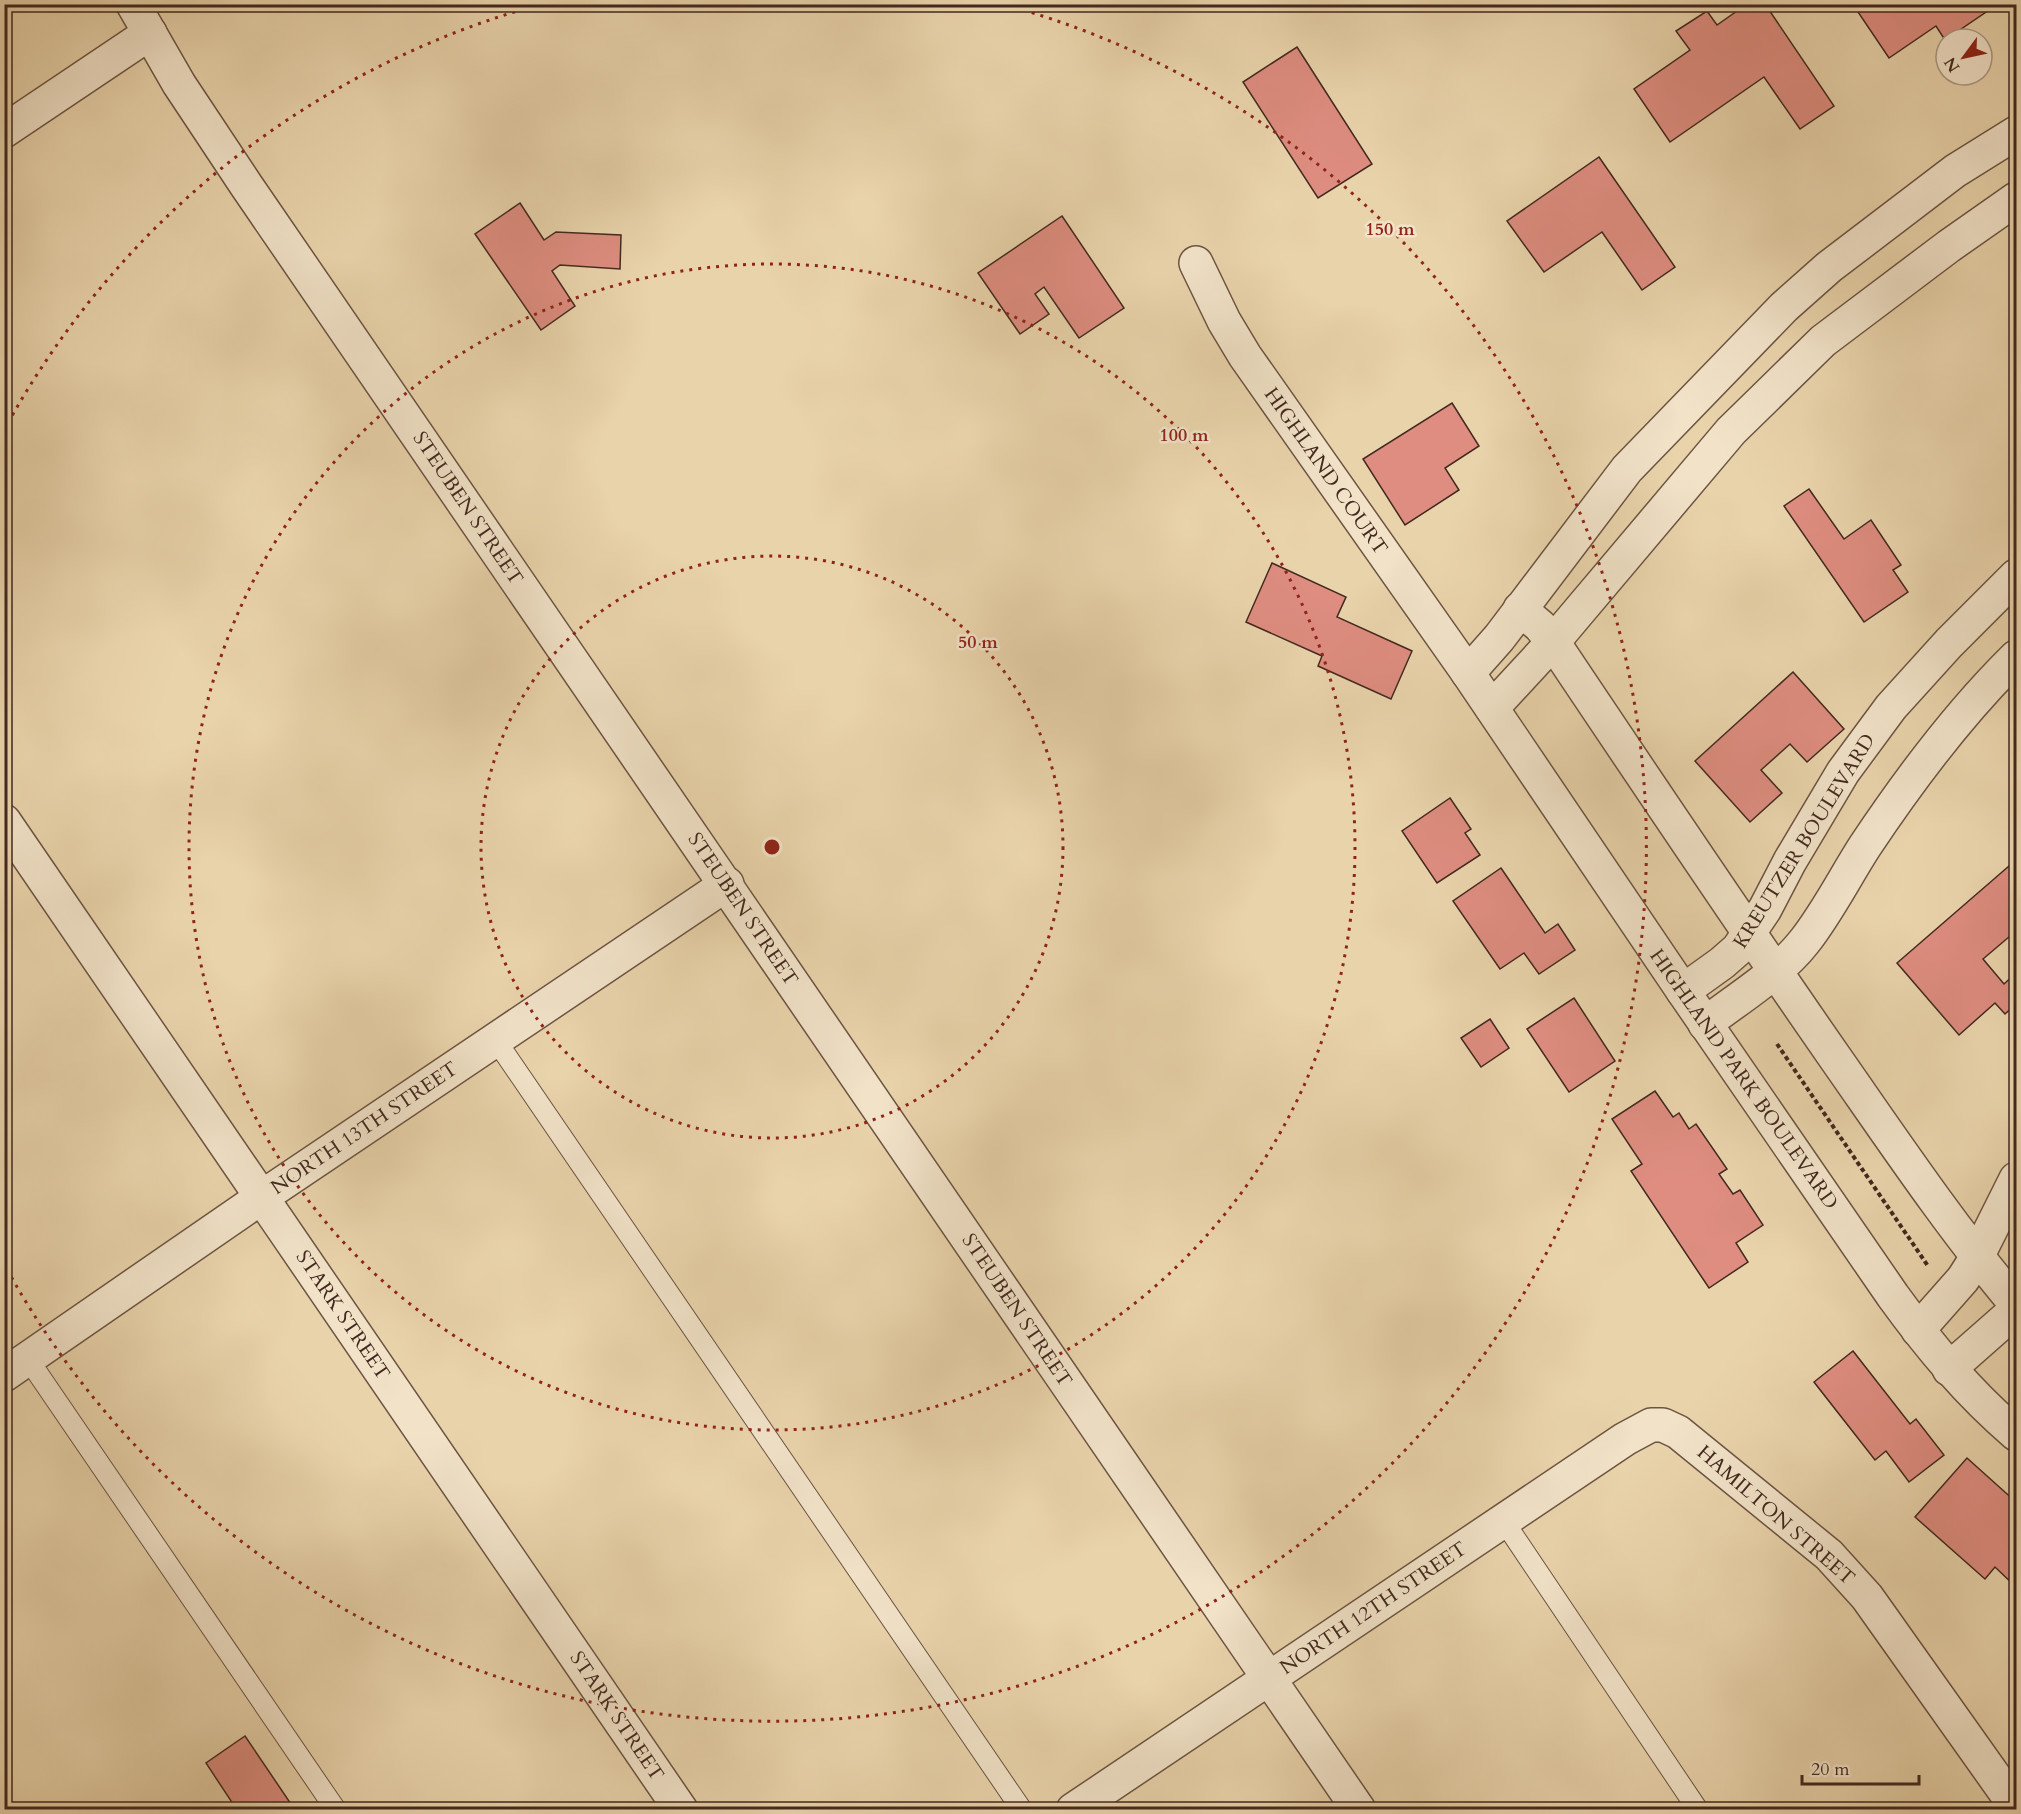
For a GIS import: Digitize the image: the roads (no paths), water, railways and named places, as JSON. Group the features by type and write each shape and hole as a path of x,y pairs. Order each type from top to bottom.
{"street":[{"name":"STEUBEN STREET","path":"133,4 180,84 246,184 1359,1809"},
{"path":"4,131 150,33"},
{"path":"1468,673 1499,638 1627,469 1784,308 1829,267 1954,171 2016,133"},
{"path":"1492,708 1553,642 1731,431 1823,341 1949,246 2016,199"},
{"name":"HIGHLAND COURT","path":"1196,263 1224,321 1245,356 1468,673"},
{"name":"KREUTZER BOULEVARD","path":"1683,991 1738,949 1765,909 1790,861 1843,772 1891,707 1949,643 2016,576"},
{"path":"1520,609 1540,626 1553,642 1774,971 1917,1175 1977,1257 2016,1304"},
{"path":"1705,1024 1774,971 1804,942 1866,845 1916,776 1964,714 2016,657"},
{"name":"HIGHLAND PARK BOULEVARD","path":"1468,673 1705,1024 1918,1330 1949,1369 2016,1434"},
{"name":"STARK STREET","path":"4,821 681,1809"},
{"name":"NORTH 13TH STREET","path":"16,1367 262,1197 727,884"},
{"path":"1918,1330 1964,1279 2016,1179"},
{"path":"1949,1369 2016,1310"},
{"name":"NORTH 12TH STREET","path":"1073,1809 1643,1428 1658,1424 1678,1431"},
{"name":"HAMILTON STREET","path":"1678,1431 1781,1514 1855,1582 2016,1807"}],"lane":[{"path":"495,1039 1022,1809"},
{"path":"16,1367 336,1809"},
{"path":"1503,1520 1698,1809"}]}
